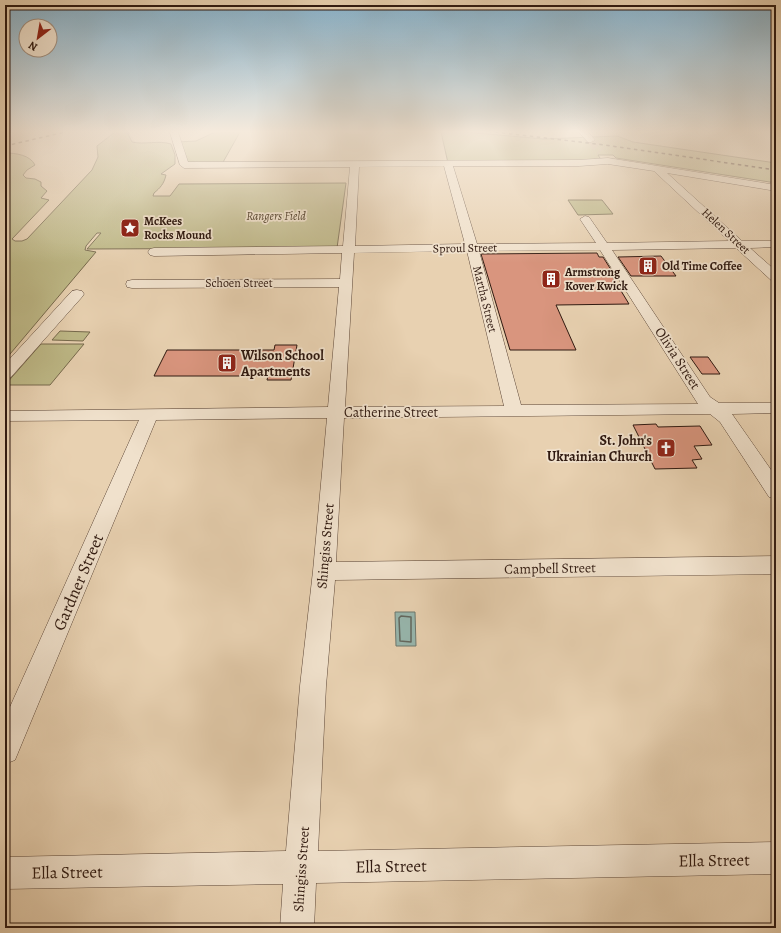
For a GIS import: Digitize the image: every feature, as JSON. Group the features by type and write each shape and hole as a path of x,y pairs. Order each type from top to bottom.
{"street":[{"name":"Shingiss Street","path":"297,928 313,686 324,571 354,176"},
{"name":"Martha Street","path":"451,176 472,248 514,411"},
{"name":"Helen Street","path":"664,176 776,278"},
{"path":"698,176 776,188"},
{"name":"Olivia Street","path":"585,219 626,279 704,400 726,418 776,492"},
{"name":"Sproul Street","path":"154,252 776,244"},
{"name":"Schoen Street","path":"132,284 346,283"},
{"path":"5,374 77,294"},
{"name":"Catherine Street","path":"5,416 776,408"},
{"name":"Gardner Street","path":"5,750 150,414"},
{"name":"Campbell Street","path":"324,571 776,565"},
{"name":"Ella Street","path":"5,873 776,858"}],"green space":[{"name":"Rangers Field","path":"5,176 24,176 26,178 35,179 41,182 41,186 47,191 41,198 49,200 12,239 15,241 22,241 27,239 87,176 166,176 162,186 154,193 153,196 170,196 179,184 346,183 337,248 87,249 101,233 97,233 86,246 85,250 96,252 5,360 5,187 8,185 5,181"},
{"path":"728,176 776,176 776,183"},
{"path":"568,200 602,200 613,214 578,215"},
{"path":"60,331 90,332 83,341 52,340"},
{"path":"41,344 84,344 50,385 5,385"}],"water":[{"path":"395,612 415,612 416,646 396,646"}],"building":[{"name":"Armstrong Kover Kwick","path":"597,253 599,257 603,257 615,276 612,276 629,304 556,305 576,350 510,350 481,254"},
{"name":"Old Time Coffee","path":"661,256 676,276 631,276 618,257"},
{"name":"Wilson School Apartments","path":"275,345 297,345 291,380 267,380 268,376 154,376 167,350 274,350"},
{"path":"690,357 708,357 720,374 702,374"},
{"name":"St. John's Ukrainian Church","path":"656,424 658,427 700,426 712,445 694,446 702,459 692,460 697,468 655,469 633,425"}],"place":[{"name":"McKees Rocks Mound","path":"130,228"},
{"name":"Old Time Coffee","path":"648,266"},
{"name":"Armstrong Kover Kwick","path":"551,279"},
{"name":"Wilson School Apartments","path":"227,363"},
{"name":"St. John's Ukrainian Church","path":"666,448"}]}
